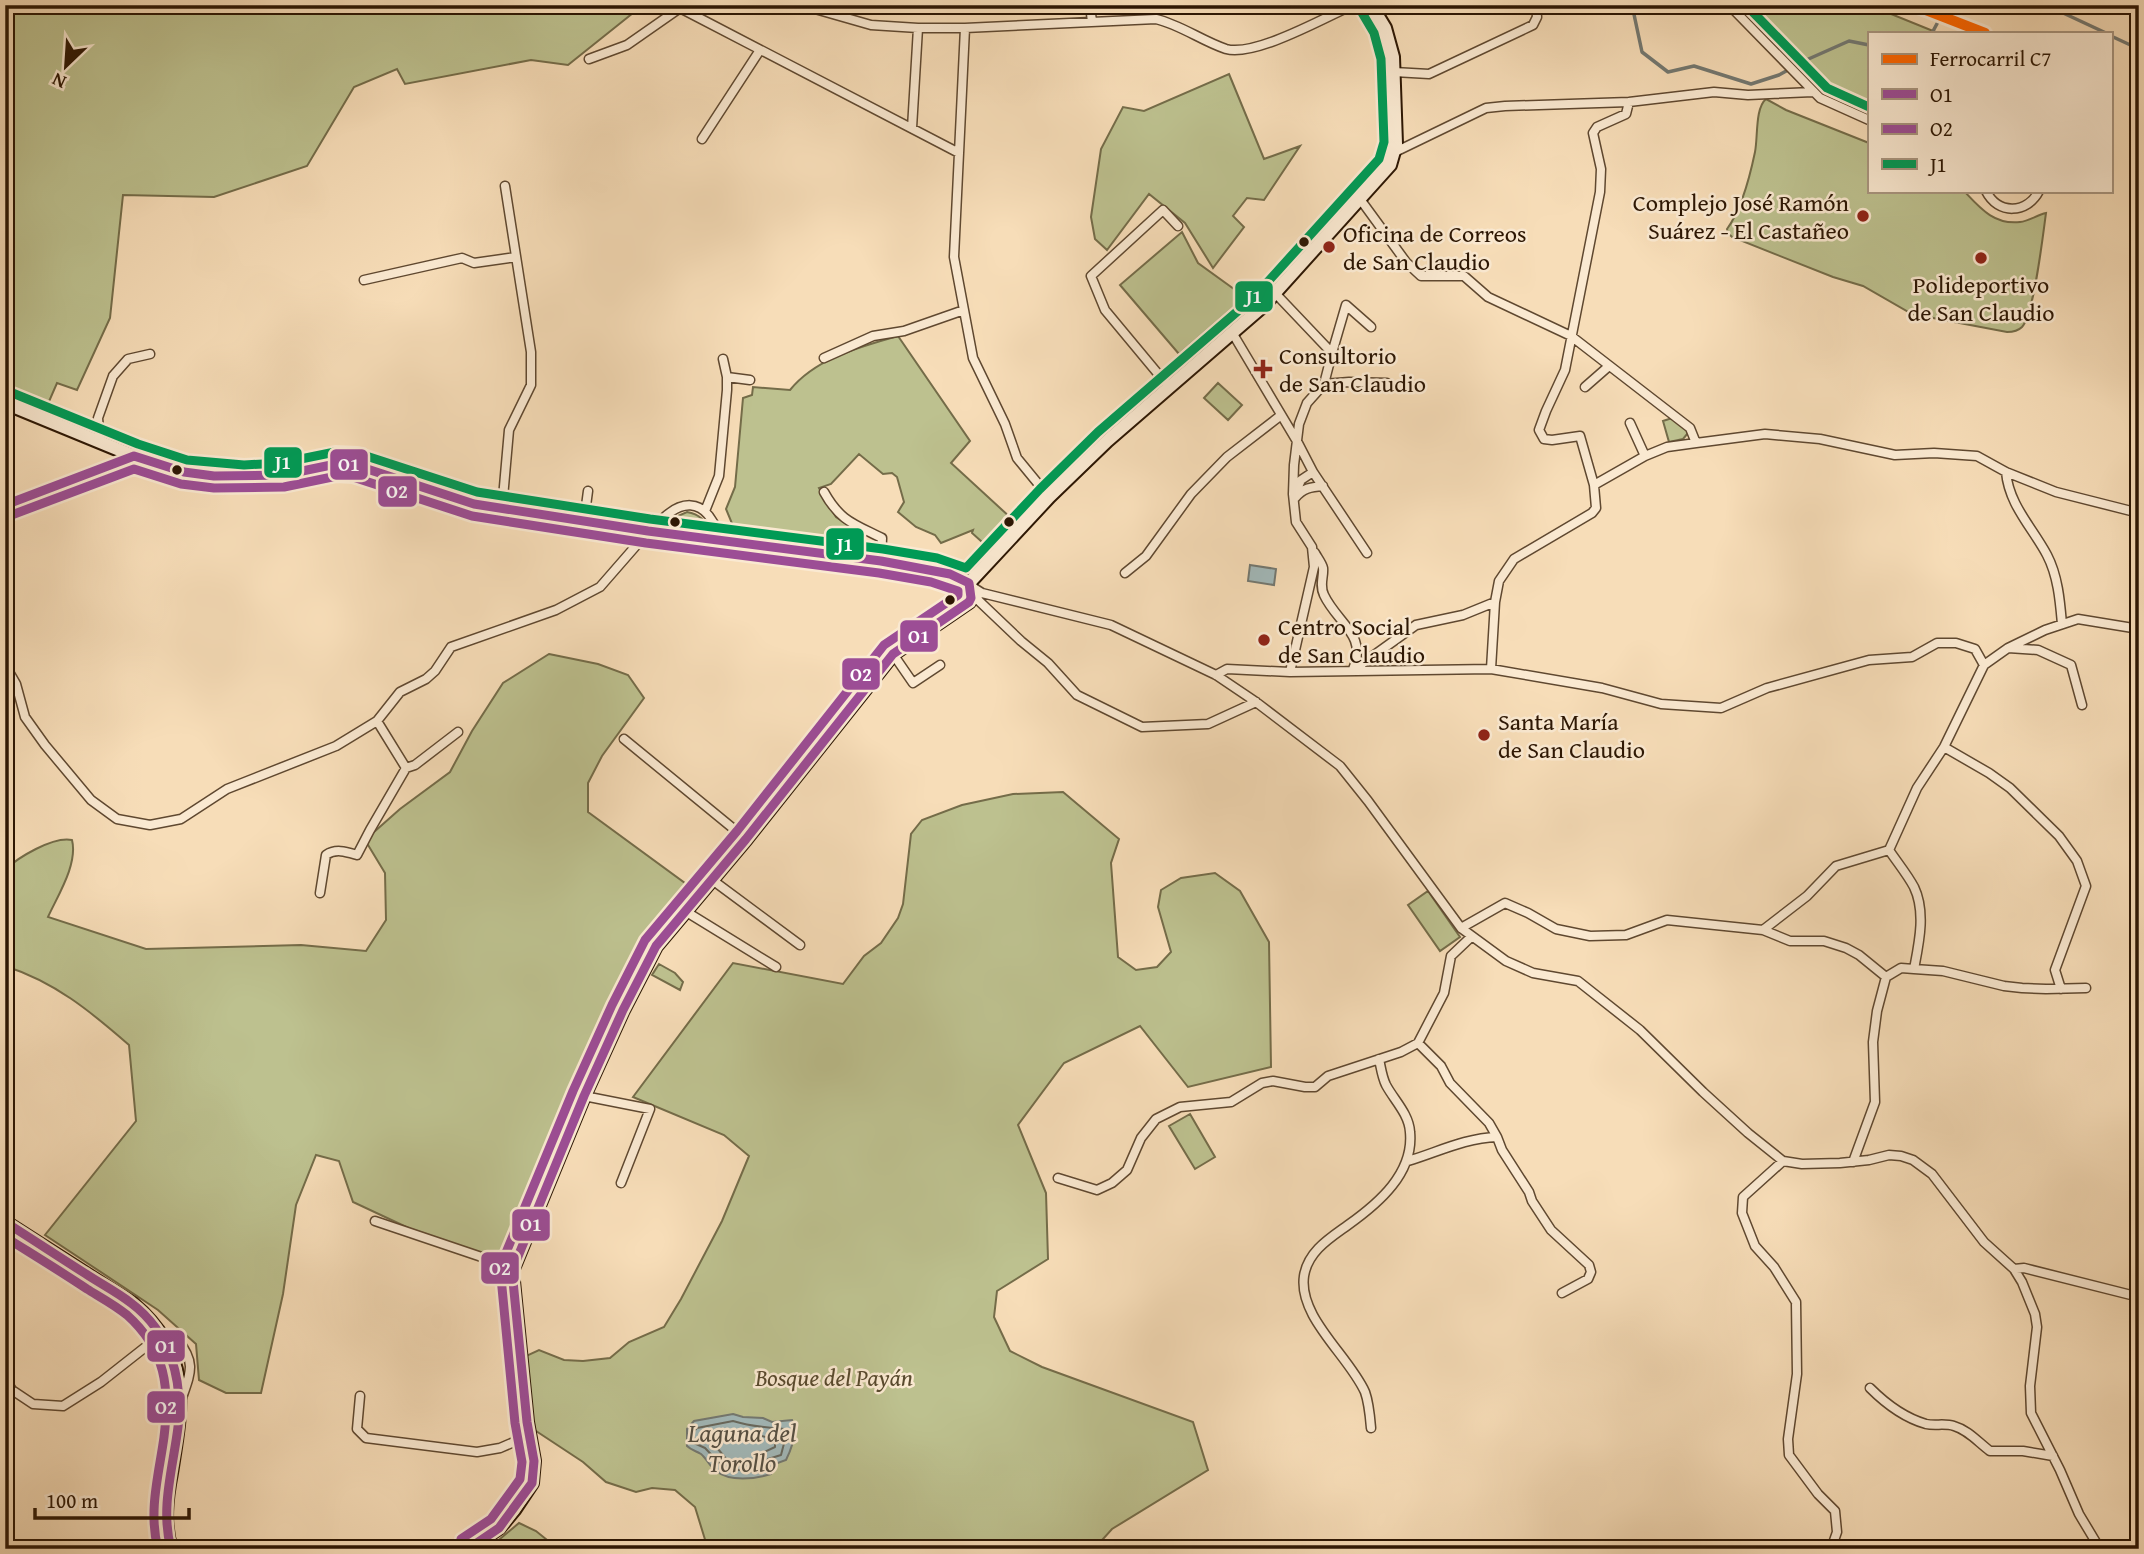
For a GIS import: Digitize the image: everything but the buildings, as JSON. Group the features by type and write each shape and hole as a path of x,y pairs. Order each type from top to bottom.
{"street":[{"path":"808,5 871,25 918,28 1156,19 1178,26 1224,48 1242,51 1263,46 1353,5"},
{"path":"836,15 839,5"},
{"path":"1090,5 1092,22"},
{"path":"468,1549 499,1528 532,1483 534,1461 512,1271 584,1096 656,946 746,839 893,654 969,602 970,585 1049,497 1107,441 1233,334 1275,293 1390,165 1395,152 1394,72 1390,38 1371,5"},
{"path":"1394,72 1429,74 1533,25 1537,18 1536,5"},
{"path":"1729,5 1820,99 1868,120"},
{"path":"589,59 627,45 681,6 959,153"},
{"path":"912,128 918,28"},
{"path":"965,28 954,257 973,358 1005,424 1017,458 1049,497"},
{"path":"702,139 760,50"},
{"path":"1395,152 1486,108 1629,102 1714,92 1748,96 1813,92"},
{"path":"1491,670 1499,581 1514,559 1592,513 1596,508 1594,485 1580,436 1544,439 1539,430 1565,370 1600,192 1601,169 1593,133 1597,127 1626,114 1629,102"},
{"path":"502,509 509,430 531,385 531,352 505,186"},
{"path":"1987,192 1993,202 2011,209 2028,205 2038,192"},
{"path":"1360,199 1406,262 1421,276 1464,276 1488,297 1571,336 1690,428 1696,443"},
{"path":"1169,387 1105,310 1091,276 1163,210 1178,226"},
{"path":"364,280 462,258 474,263 516,257"},
{"path":"1275,293 1332,353"},
{"path":"1352,671 1359,655 1356,640 1324,596 1321,587 1323,567 1296,522 1294,473 1299,425 1307,403 1324,384 1346,305 1371,327"},
{"path":"824,358 873,336 904,331 964,310"},
{"path":"1233,334 1313,471 1367,552"},
{"path":"100,442 99,410 113,376 128,359 150,354"},
{"path":"705,511 719,476 727,377 723,359"},
{"path":"1585,387 1609,366"},
{"path":"727,377 750,380"},
{"path":"1324,384 1387,383"},
{"path":"5,403 134,456 184,472 214,476 283,475 336,464 355,465 474,504 934,570 950,574 982,593 1111,625 1216,675 1340,766 1461,928 1471,937 1506,961 1533,973 1578,981 1640,1030 1748,1133 1783,1161 1802,1164 1853,1162 1889,1155 1913,1160 1932,1174 1984,1242 2014,1269 2029,1298 2037,1327 2030,1386 2031,1413 2079,1514 2101,1549"},
{"path":"1125,573 1146,556 1191,494 1227,457 1280,416"},
{"path":"1630,423 1646,456"},
{"path":"1594,485 1667,447 1765,434 1820,439 1895,455 1934,453 1977,456 2006,472 2056,492 2139,513"},
{"path":"5,505 134,456"},
{"path":"1294,473 1304,469 1313,471"},
{"path":"1294,500 1301,480 1313,471"},
{"path":"2006,472 2012,498 2053,569 2062,624"},
{"path":"1294,500 1301,491 1323,486"},
{"path":"584,521 588,491"},
{"path":"824,492 844,520 882,538 881,561"},
{"path":"5,665 16,684 25,717 91,800 117,818 150,825 181,819 227,789 336,746 377,721 400,692 426,679 435,671 451,647 556,610 600,587 650,531 678,507 689,505 705,511 716,524 720,539"},
{"path":"1290,672 1314,568 1312,547"},
{"path":"970,585 979,601 1048,663 1077,695 1142,727 1208,724 1256,702"},
{"path":"1352,671 1416,625 1463,615 1495,603"},
{"path":"1889,850 1917,788 1944,747 1984,665 2008,648 2045,630 2078,619 2139,629"},
{"path":"1216,675 1227,669 1290,672 1491,670 1602,688 1661,704 1721,708 1767,688 1869,660 1912,657 1937,643 1956,643 1975,649 1984,665"},
{"path":"2008,648 2038,650 2071,665 2082,705"},
{"path":"893,654 913,683 940,665"},
{"path":"377,721 406,768"},
{"path":"320,893 326,855 339,851 357,855 406,768 415,765 458,732"},
{"path":"624,740 746,839"},
{"path":"1944,747 2010,788 2059,836 2077,861 2086,886 2055,970 2061,989"},
{"path":"1763,930 1807,896 1836,866 1889,850"},
{"path":"1889,850 1914,888 1921,913 1914,969"},
{"path":"711,879 800,945"},
{"path":"1461,928 1505,903 1556,929 1590,936 1626,935 1667,920 1763,930 1790,941 1824,941 1846,948 1886,977"},
{"path":"685,911 776,967"},
{"path":"1058,1178 1097,1190 1112,1183 1127,1170 1141,1138 1156,1119 1180,1107 1231,1102 1262,1083 1273,1081 1315,1087 1328,1076 1418,1043 1444,993 1451,956 1471,937"},
{"path":"1853,1162 1875,1102 1873,1042 1877,1011 1886,977 1901,968 1943,971 2004,986 2086,988"},
{"path":"1418,1043 1441,1066 1450,1083 1489,1122 1502,1150 1551,1230 1589,1265 1591,1272 1588,1279 1562,1293"},
{"path":"1371,1429 1366,1394 1355,1373 1313,1315 1304,1292 1304,1276 1308,1263 1320,1246 1373,1205 1400,1175 1408,1161 1409,1121 1385,1082 1379,1059"},
{"path":"584,1096 650,1109 621,1183"},
{"path":"1408,1161 1460,1143 1497,1137"},
{"path":"1783,1161 1743,1197 1742,1213 1755,1246 1774,1267 1796,1302 1797,1374 1788,1455 1835,1511 1837,1532 1831,1549"},
{"path":"375,1221 514,1268"},
{"path":"5,1222 133,1304 151,1320 166,1342 179,1377 180,1403 167,1497 166,1533 171,1549"},
{"path":"2014,1269 2024,1268 2139,1297"},
{"path":"5,1378 12,1390 33,1404 62,1406 102,1382 148,1345 166,1342"},
{"path":"1870,1388 1884,1402 1910,1417 1926,1424 1952,1425 1969,1432 1990,1451 2053,1455"},
{"path":"360,1396 357,1429 366,1438 477,1452 500,1448 530,1435"}],"green space":[{"path":"5,5 643,5 568,65 531,60 405,84 397,69 354,87 307,166 214,197 123,195 110,318 77,390 57,383 44,413 5,397"},
{"path":"1739,5 1869,5 1936,32 1868,32 1868,103 1812,79"},
{"path":"1229,74 1264,159 1300,146 1264,200 1247,198 1233,216 1244,227 1213,268 1185,223 1149,194 1107,250 1095,239 1091,217 1101,149 1123,107 1144,111"},
{"name":"Complejo José Ramón Suárez - El Castañeo","path":"1766,99 1786,110 1868,143 1868,192 1965,192 1988,214 2011,222 2046,213 2034,291 2022,327 2007,332 1912,314 1863,286 1732,237 1727,229 1737,212 1748,182 1762,103"},
{"path":"1182,232 1198,263 1245,297 1179,354 1120,285"},
{"path":"898,336 970,441 951,463 1012,519 1019,519 991,550 972,533 973,530 941,543 935,535 916,527 898,512 904,502 897,477 892,473 883,474 859,454 831,484 819,488 836,517 848,525 845,548 761,535 735,528 726,509 735,487 743,398 752,395 753,387 790,390 813,370 839,355"},
{"path":"1218,383 1242,405 1228,420 1204,398"},
{"path":"1672,418 1688,433 1683,439 1669,442 1663,421"},
{"path":"687,512 701,518 708,531 669,525 671,519"},
{"path":"549,654 598,664 628,675 644,698 602,756 588,783 588,812 693,889 652,935 626,981 588,1060 506,1265 447,1246 353,1202 339,1161 316,1155 296,1205 283,1294 261,1393 226,1393 199,1380 196,1344 158,1310 45,1235 136,1121 129,1045 86,1009 56,989 5,966 5,870 26,854 46,845 55,841 72,840 70,869 48,917 146,949 301,945 366,951 386,920 385,873 365,840 400,809 450,772 503,683"},
{"name":"Bosque del Payán","path":"1063,792 1119,839 1111,863 1118,957 1136,970 1157,967 1171,952 1158,907 1161,890 1181,878 1215,873 1240,891 1269,942 1271,1067 1188,1087 1140,1026 1064,1063 1018,1125 1046,1193 1048,1259 997,1291 994,1317 1010,1351 1042,1367 1193,1422 1208,1470 1112,1529 1094,1549 705,1549 707,1546 695,1507 675,1490 652,1488 636,1492 606,1482 583,1462 533,1429 526,1356 539,1350 564,1360 610,1358 629,1342 664,1327 722,1221 749,1156 724,1135 633,1097 733,963 843,984 864,956 881,943 898,918 903,904 911,834 922,820 962,805 1013,794"},
{"path":"1428,891 1460,937 1440,951 1408,905"},
{"path":"659,964 675,973 683,982 680,990 652,975"},
{"path":"1190,1114 1215,1157 1195,1169 1169,1126"},
{"path":"519,1523 536,1531 552,1544 552,1549 488,1549"}],"water":[{"path":"1250,565 1276,569 1274,585 1248,581"},
{"name":"Laguna del Torollo","path":"733,1414 763,1418 772,1422 792,1420 794,1435 790,1450 786,1460 772,1465 771,1474 750,1478 728,1477 716,1471 701,1454 687,1446 687,1429 694,1421"}],"waterway":[{"path":"1632,5 1642,52 1668,72 1694,66 1751,84 1779,75 1849,41 1868,45"},
{"path":"1933,32 1947,5"},
{"path":"2046,5 2104,32"},
{"path":"2112,36 2139,49"}],"rail line":[{"name":"C7","path":"1913,5 1982,32"}],"transit line":[{"name":"J1","path":"1746,5 1827,88 1868,107"},
{"name":"J1","path":"10,392 138,444 187,460 244,465 281,463 335,452 357,453 477,492 650,519 883,549 937,558 966,568 1098,432 1254,297 1379,159 1384,142 1381,59 1374,33 1361,11"},
{"name":"O1","path":"5,505 134,456 184,472 214,476 283,475 336,464 355,465 474,504 648,531 881,561 950,574 969,583 969,602 893,654 746,839 656,946 584,1096 512,1271 527,1422 534,1461 532,1483 499,1528 468,1549"},
{"name":"O2","path":"9,516 134,469 181,484 214,488 284,487 337,476 353,477 472,516 646,543 879,573 931,582 958,591 958,595 884,645 737,831 645,940 573,1091 500,1267 515,1423 522,1462 520,1479 491,1519 461,1539"},
{"name":"O1","path":"5,1222 131,1303 145,1315 165,1343 176,1375 179,1409 167,1503 171,1549"},
{"name":"O2","path":"5,1237 122,1311 140,1328 157,1356 166,1402 154,1507 158,1549"}],"place":[{"name":"Complejo José Ramón Suárez - El Castañeo","path":"1863,216"},
{"name":"Oficina de Correos de San Claudio","path":"1329,247"},
{"name":"Polideportivo de San Claudio","path":"1981,258"},
{"name":"Consultorio de San Claudio","path":"1263,369"},
{"name":"Centro Social de San Claudio","path":"1264,640"},
{"name":"Santa María de San Claudio","path":"1484,735"}]}
